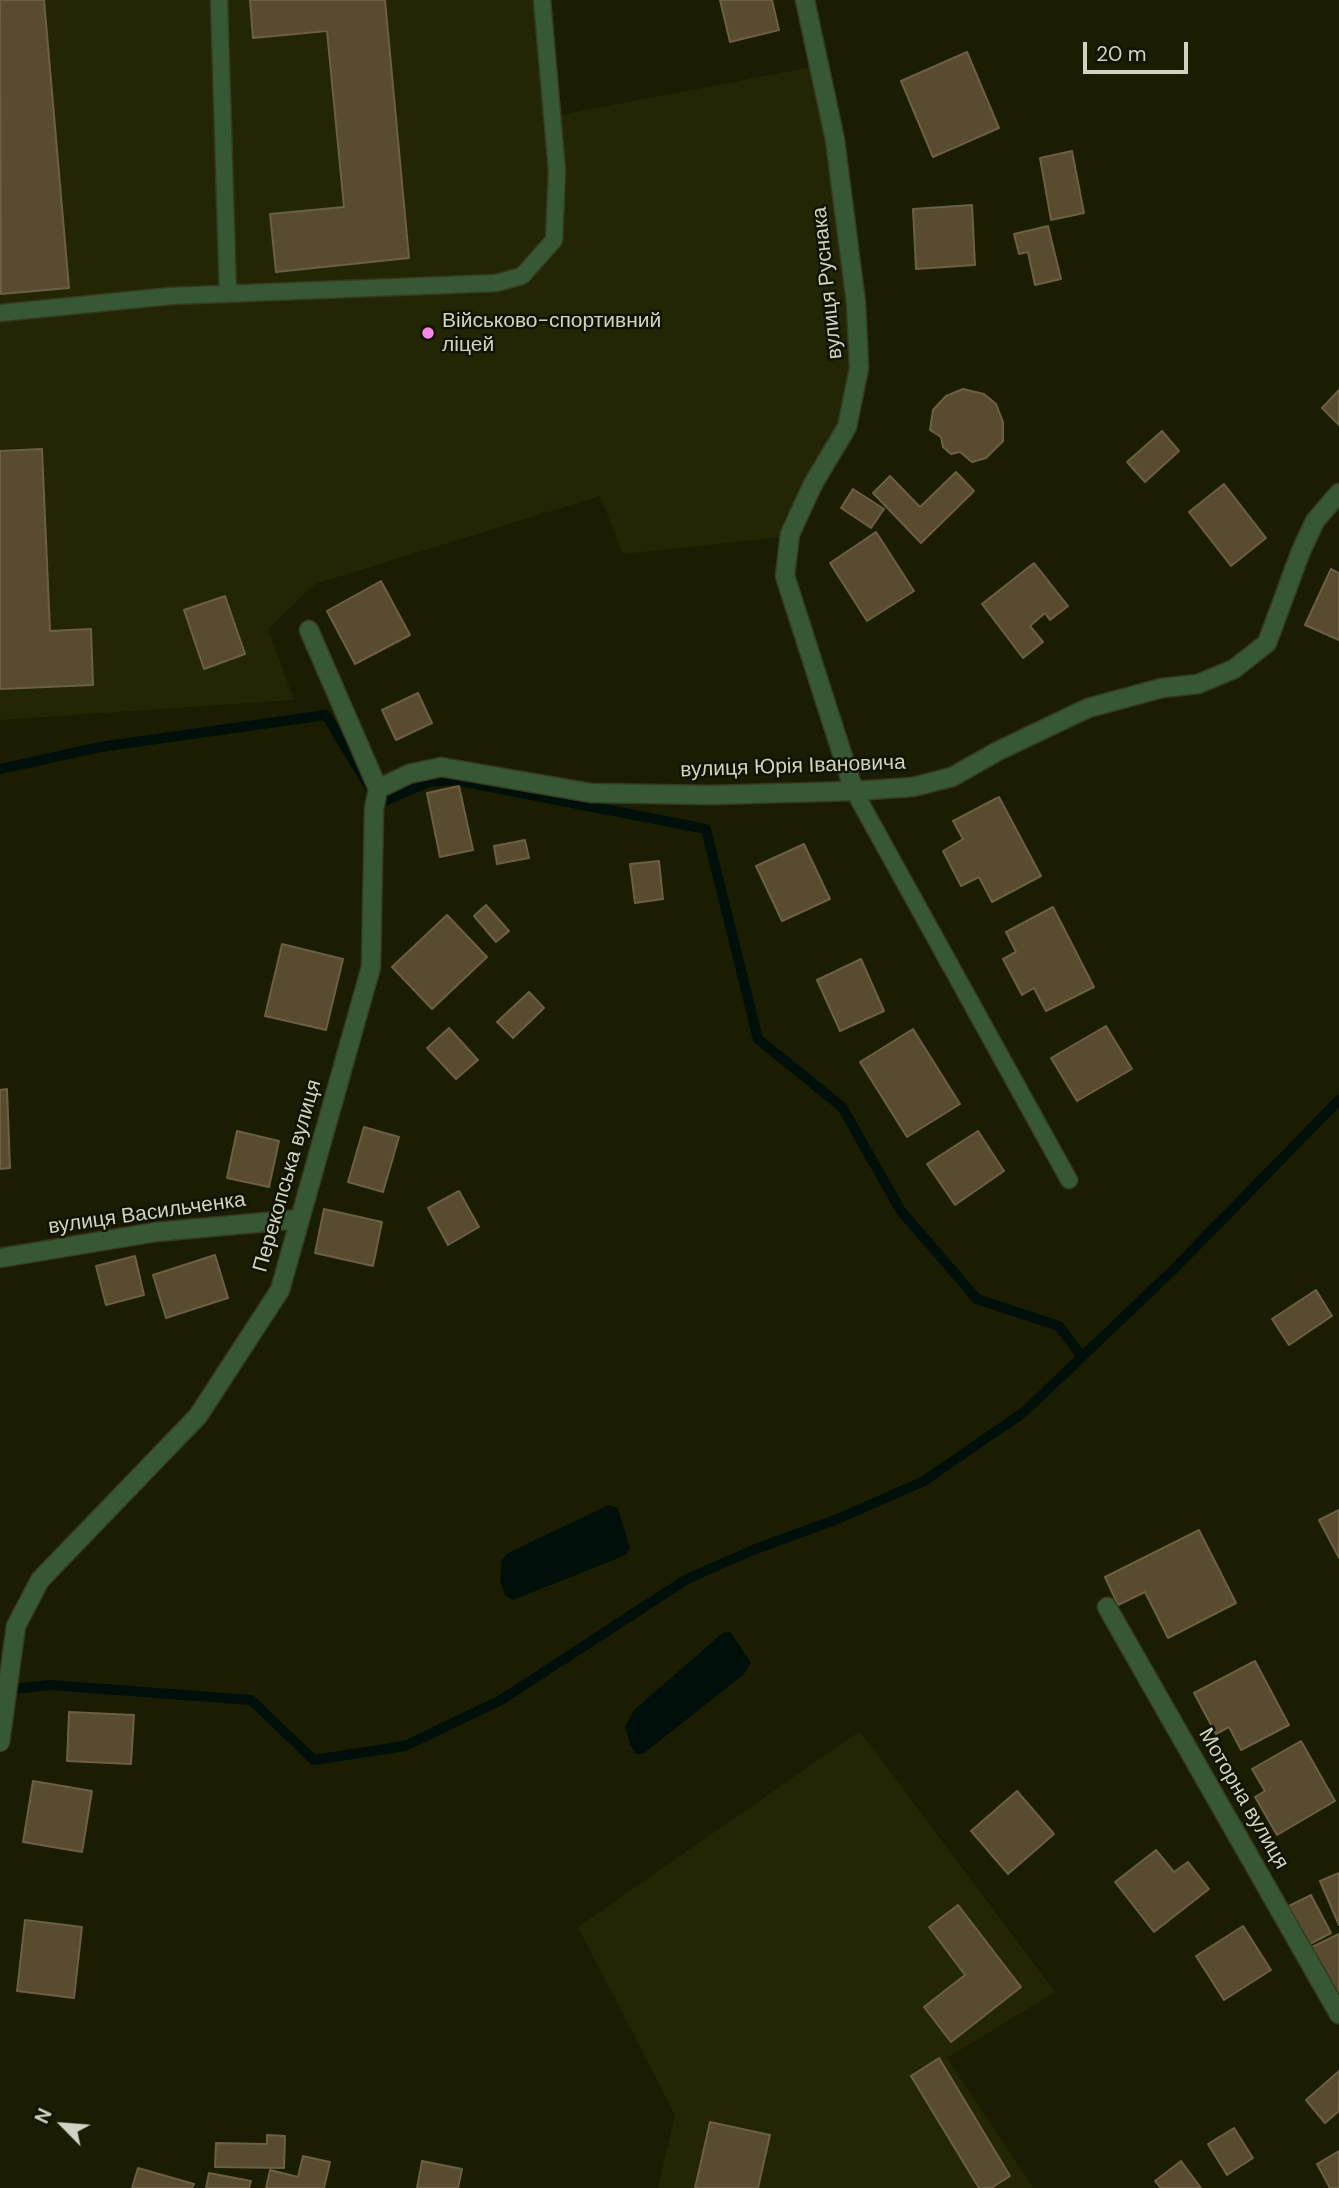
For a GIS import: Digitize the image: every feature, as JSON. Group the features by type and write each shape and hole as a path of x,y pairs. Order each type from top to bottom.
{"street":[{"name":"вулиця Руснака","path":"805,0 835,140 856,303 859,368 847,427 813,484 790,534 785,576 854,791"},
{"name":"вулиця Юрія Івановича","path":"378,789 409,774 441,767 591,793 712,795 854,791 912,787 952,777 998,751 1088,708 1162,688 1198,684 1234,669 1266,643 1315,521 1339,493"},
{"path":"309,630 378,789"},
{"name":"Перекопська вулиця","path":"0,1742 16,1626 40,1580 198,1416 280,1290 370,967 374,809 378,789"},
{"name":"вулиця Васильченка","path":"0,1258 156,1232 300,1219"},
{"name":"Моторна вулиця","path":"1107,1607 1339,2014"}],"lane":[{"path":"219,0 228,294"},
{"path":"0,313 171,296 496,283 523,276 554,240 557,171 542,0"},
{"path":"854,791 1069,1180"}],"shaded area":[{"name":"Військово-спортивний ліцей","path":"0,0 539,0 555,116 812,67 830,147 858,367 844,426 782,537 623,554 600,496 315,584 268,629 294,700 0,720"},
{"path":"609,1505 618,1508 630,1548 626,1555 513,1600 505,1595 500,1581 502,1559 508,1553"},
{"path":"724,1632 731,1633 751,1663 744,1674 643,1754 636,1754 630,1745 625,1726 635,1709"},
{"path":"860,1731 1055,1992 947,2058 1033,2188 658,2188 675,2115 578,1927"}],"building":[{"path":"0,0 44,0 69,288 1,294"},
{"name":"Військово-спортивний ліцей","path":"250,0 385,0 409,258 276,272 270,214 344,207 327,31 253,38"},
{"path":"720,0 772,0 779,30 730,42"},
{"path":"967,52 999,128 933,157 901,81"},
{"path":"1072,151 1084,213 1051,220 1040,158"},
{"path":"972,205 975,265 916,269 913,209"},
{"path":"1048,226 1061,279 1035,285 1028,252 1019,254 1014,234"},
{"path":"963,389 984,394 996,404 1003,422 1003,441 986,458 972,462 960,452 951,454 943,447 941,437 930,430 933,410 946,396"},
{"path":"1339,390 1339,425 1322,408"},
{"path":"1162,431 1179,451 1145,482 1127,462"},
{"path":"42,449 50,631 91,629 93,685 0,689 0,451"},
{"path":"956,472 974,491 921,543 873,493 890,476 920,507"},
{"path":"1224,484 1266,538 1231,566 1189,512"},
{"path":"853,489 884,509 871,528 841,508"},
{"path":"876,532 914,591 867,621 830,563"},
{"path":"1034,563 1068,606 1050,620 1045,613 1030,626 1043,642 1023,658 982,604"},
{"path":"1331,569 1339,573 1339,640 1305,625"},
{"path":"381,581 410,635 355,664 327,611"},
{"path":"225,596 245,654 204,669 184,610"},
{"path":"418,693 432,723 396,740 382,710"},
{"path":"459,786 473,850 440,857 427,793"},
{"path":"999,797 1041,876 992,902 979,877 961,886 943,851 963,839 953,821"},
{"path":"525,840 529,858 497,864 494,846"},
{"path":"804,844 830,899 782,921 756,866"},
{"path":"659,861 663,899 635,903 630,864"},
{"path":"486,905 509,931 496,942 474,916"},
{"path":"1053,907 1094,987 1046,1011 1034,988 1022,995 1003,959 1016,952 1006,932"},
{"path":"447,915 487,957 432,1009 392,967"},
{"path":"282,944 343,959 326,1030 265,1016"},
{"path":"861,959 884,1011 840,1031 817,980"},
{"path":"529,992 544,1008 513,1038 497,1022"},
{"path":"1106,1026 1132,1069 1077,1101 1051,1058"},
{"path":"449,1028 478,1060 456,1079 427,1048"},
{"path":"913,1029 960,1104 907,1137 860,1062"},
{"path":"7,1089 10,1168 0,1169 0,1090"},
{"path":"364,1127 399,1137 383,1192 348,1182"},
{"path":"237,1131 279,1141 269,1187 227,1178"},
{"path":"978,1131 1004,1171 955,1205 927,1164"},
{"path":"459,1191 479,1227 448,1245 428,1208"},
{"path":"324,1209 382,1222 373,1266 315,1253"},
{"path":"215,1255 228,1298 166,1318 153,1275"},
{"path":"135,1256 144,1295 106,1305 96,1266"},
{"path":"1316,1290 1332,1316 1289,1345 1272,1319"},
{"path":"1339,1510 1339,1558 1319,1520"},
{"path":"1199,1530 1236,1603 1168,1638 1145,1592 1118,1605 1105,1577"},
{"path":"1255,1661 1289,1725 1241,1750 1229,1727 1216,1734 1194,1693"},
{"path":"69,1712 134,1715 131,1764 67,1761"},
{"path":"1301,1741 1335,1801 1277,1835 1255,1797 1265,1791 1252,1769"},
{"path":"33,1781 92,1791 82,1852 23,1842"},
{"path":"1017,1791 1054,1834 1008,1874 971,1831"},
{"path":"1156,1850 1174,1872 1188,1862 1209,1889 1154,1932 1115,1882"},
{"path":"1339,1873 1339,1925 1320,1881"},
{"path":"1311,1895 1331,1933 1310,1944 1289,1906"},
{"path":"958,1905 1021,1987 951,2042 924,2007 965,1975 929,1927"},
{"path":"25,1920 82,1927 74,1998 17,1991"},
{"path":"1243,1926 1271,1970 1224,2000 1196,1956"},
{"path":"1339,1934 1339,2002 1312,1947"},
{"path":"939,2058 1010,2176 991,2188 979,2188 911,2076"},
{"path":"1339,2071 1339,2111 1325,2123 1306,2100"},
{"path":"710,2122 770,2135 758,2188 695,2188"},
{"path":"1234,2128 1253,2158 1227,2175 1208,2144"},
{"path":"267,2135 285,2136 284,2168 215,2167 216,2143 267,2144"},
{"path":"1339,2151 1339,2188 1330,2188 1317,2164"},
{"path":"303,2156 330,2162 324,2188 266,2188 270,2170 298,2177"},
{"path":"422,2161 462,2169 458,2188 417,2188"},
{"path":"1181,2161 1201,2188 1161,2188 1155,2181"},
{"path":"138,2168 194,2184 192,2188 132,2188"},
{"path":"209,2173 251,2181 249,2188 206,2188"}],"waterway":[{"path":"0,769 100,747 326,715 370,788"},
{"path":"385,801 429,782 455,780 706,829 758,1039 842,1107 901,1211 977,1299 1059,1326 1082,1357"},
{"path":"3,1690 50,1685 251,1700 314,1760 405,1746 501,1700 687,1579 924,1481 1024,1412 1173,1270 1339,1100"}],"place":[{"name":"Військово-спортивний ліцей","path":"428,333"}]}
